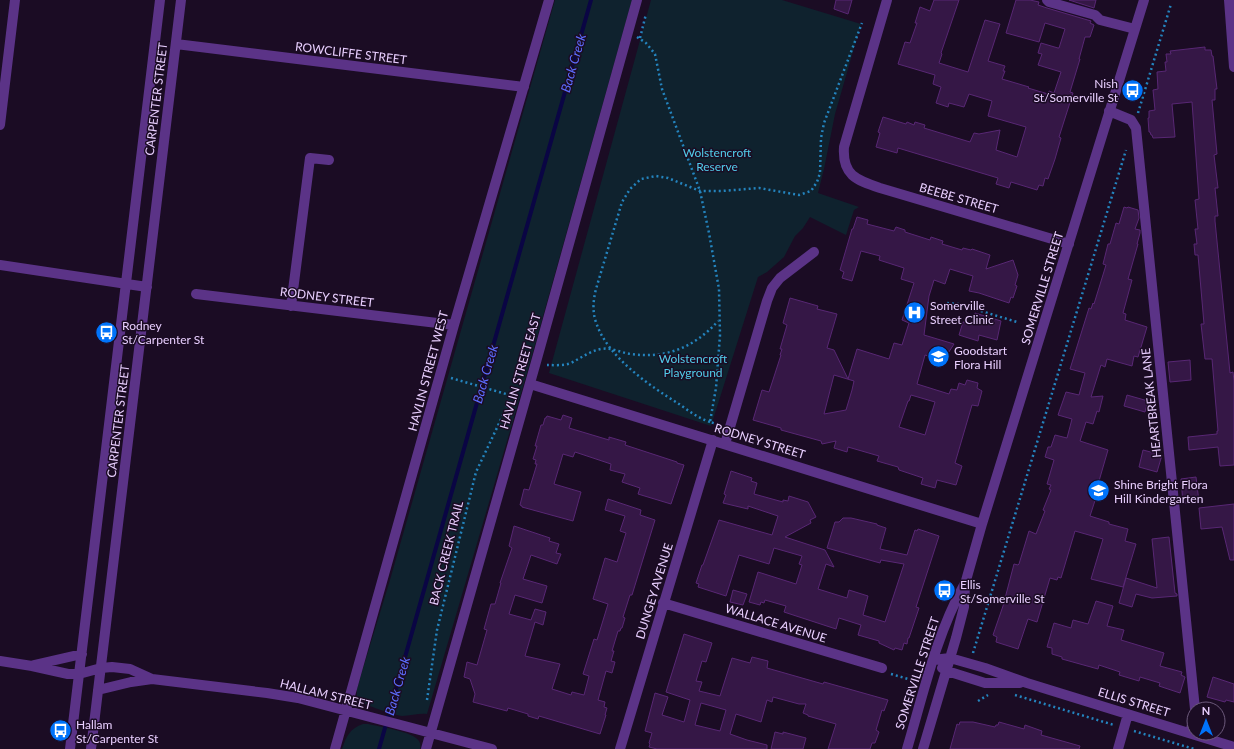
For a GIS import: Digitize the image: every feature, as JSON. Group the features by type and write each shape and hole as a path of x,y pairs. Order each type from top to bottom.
{"street":[{"path":"0,125 15,0"},
{"name":"CARPENTER STREET","path":"70,749 160,0"},
{"name":"CARPENTER STREET","path":"91,749 181,0"},
{"name":"HAVLIN STREET WEST","path":"335,749 454,325 549,0"},
{"name":"HAVLIN STREET EAST","path":"426,749 637,0"},
{"name":"BEEBE STREET","path":"887,0 846,141 844,159 847,168 856,178 869,184 1069,244"},
{"path":"1047,0 1049,2 1095,15 1100,20 1135,29"},
{"name":"SOMERVILLE STREET","path":"923,749 964,607 965,584 982,524 1144,0"},
{"path":"1229,0 1234,67"},
{"name":"ROWCLIFFE STREET","path":"176,44 524,87"},
{"path":"1109,111 1126,117 1134,124"},
{"name":"HEARTBREAK LANE","path":"1134,124 1136,128 1139,151 1194,701"},
{"path":"291,306 310,158 329,160"},
{"path":"724,444 772,288 780,278 814,252"},
{"path":"0,265 147,287"},
{"name":"RODNEY STREET","path":"196,294 454,325"},
{"name":"RODNEY STREET","path":"530,384 982,524"},
{"name":"DUNGEY AVENUE","path":"620,749 713,440"},
{"name":"SOMERVILLE STREET","path":"907,749 933,660 952,606 965,584"},
{"name":"WALLACE AVENUE","path":"663,603 882,668"},
{"name":"HALLAM STREET","path":"32,666 82,654"},
{"name":"ELLIS STREET","path":"933,660 950,658 1186,732"},
{"name":"ELLIS STREET","path":"933,660 946,671 985,683 1027,683"},
{"name":"HALLAM STREET","path":"0,662 32,666 61,673 79,674 101,668 112,667 130,669 152,679"},
{"name":"HALLAM STREET","path":"98,690 131,682 152,679 267,693 298,698 492,749"},
{"path":"1118,749 1128,714"},
{"name":"ELLIS STREET","path":"1217,741 1234,746"}],"path":[{"path":"1134,124 1171,4"},
{"path":"640,38 648,8"},
{"path":"722,426 700,419 653,388 611,349 596,324 594,301 596,289 622,202 630,188 641,179 656,176 668,178 700,191 759,188 799,195 811,191 817,182 820,173 821,138 824,123 862,23"},
{"path":"628,34 640,38 655,54 662,89 700,191 709,233 719,289 720,335 716,388 710,422"},
{"path":"973,653 1127,146"},
{"path":"946,303 958,304 1017,322"},
{"path":"536,362 556,365 569,363 593,351 604,348 641,356 655,356 664,354 682,348 698,339 709,331 719,320"},
{"name":"BACK CREEK TRAIL","path":"427,704 437,630 476,472 512,396 447,376"},
{"path":"882,668 881,672 921,683"},
{"path":"978,701 991,693"},
{"path":"1012,694 1194,749"}],"green space":[{"path":"555,0 632,0 529,366 427,714 402,716 379,710 361,702 357,697 357,688 390,580"},
{"name":"Wolstencroft Reserve","path":"651,0 782,0 861,24 835,114 818,193 859,207 854,210 846,235 810,217 803,228 795,236 784,257 767,272 758,277 711,426 549,373"},
{"path":"363,724 394,730 413,736 419,741 420,749 342,749 349,734 355,728"}],"building":[{"path":"836,0 852,0 848,14 834,9"},
{"path":"934,0 959,0 939,63 968,72 985,20 1000,24 988,61 1005,66 1002,79 1048,94 1049,91 1054,93 1061,72 1038,65 1042,54 1038,53 1041,43 1059,48 1065,29 1045,23 1039,42 1006,33 1016,0 1030,0 1039,2 1038,5 1091,21 1090,23 1094,25 1090,37 1085,37 1070,92 1073,93 1059,137 1061,138 1055,159 1048,179 1045,178 1043,186 1039,185 1037,190 1011,182 1009,188 996,184 998,178 898,148 897,153 876,147 880,133 878,132 883,117 906,124 907,122 914,125 915,122 925,125 924,128 970,142 974,133 979,134 1000,130 996,150 1017,157 1026,127 988,116 992,101 969,94 964,107 949,103 948,107 936,103 941,87 933,84 935,75 898,64 905,42 910,43 917,23 915,23 920,7 930,11"},
{"path":"1069,0 1096,0 1094,8"},
{"path":"1205,47 1205,50 1211,50 1213,56 1217,89 1215,89 1215,100 1212,100 1217,154 1214,155 1218,188 1215,188 1218,216 1215,216 1215,221 1230,373 1233,372 1234,381 1234,465 1220,466 1218,447 1189,450 1188,437 1217,434 1218,431 1212,359 1205,359 1201,324 1204,324 1198,255 1195,255 1194,244 1197,244 1195,229 1198,229 1195,200 1199,199 1192,102 1172,104 1175,137 1153,138 1149,132 1148,118 1149,111 1155,110 1153,90 1158,89 1157,72 1166,71 1166,54 1171,54 1170,51"},
{"path":"1124,207 1138,210 1139,218 1135,229 1140,230 1140,233 1128,279 1132,280 1123,313 1126,314 1125,320 1147,327 1138,357 1134,356 1132,366 1107,359 1105,367 1101,365 1091,397 1103,396 1099,412 1097,411 1093,424 1086,422 1080,441 1108,450 1099,481 1101,482 1090,516 1109,522 1109,524 1128,529 1125,541 1136,544 1123,587 1091,579 1103,539 1075,531 1061,578 1058,577 1057,580 1050,578 1037,622 1028,619 1018,649 996,642 997,637 993,635 1003,606 1014,564 1019,564 1029,531 1036,534 1045,511 1043,510 1051,490 1049,489 1051,485 1047,484 1054,460 1045,457 1048,447 1051,447 1055,435 1067,438 1072,419 1058,415 1066,392 1079,395 1085,373 1070,369 1089,308 1091,309 1093,303 1094,304 1106,265 1103,264 1108,244 1110,244 1116,223 1119,224"},
{"path":"857,217 868,220 867,224 894,231 896,227 905,230 905,232 930,240 931,237 943,241 942,244 962,250 963,248 972,249 990,255 986,269 1013,260 1018,275 1015,285 1017,286 1013,298 1011,297 1009,303 969,291 973,276 950,269 945,284 934,280 929,296 924,335 954,344 943,361 925,355 917,384 949,394 951,389 957,390 959,383 965,385 967,380 978,383 977,388 982,391 978,406 972,405 955,463 962,466 956,485 937,480 935,488 921,484 923,478 899,470 898,467 877,461 879,456 848,447 847,452 834,448 836,441 822,444 821,441 781,430 781,428 753,420 762,390 769,392 781,355 782,349 780,349 787,325 783,323 790,298 818,306 817,309 837,314 827,348 834,350 848,379 857,349 889,359 894,343 902,345 909,323 902,320 914,283 901,279 904,268 879,260 880,256 861,251 852,281 842,278 844,272 840,270","holes":["834,375 854,381 852,390 846,410 824,414","911,395 935,402 925,435 899,427"]},
{"path":"975,313 1001,321 997,340 979,335 978,341 959,335 963,322 972,324"},
{"path":"1190,360 1191,380 1170,382 1168,362"},
{"path":"1127,395 1148,401 1145,412 1124,406"},
{"path":"563,415 572,418 569,428 609,440 609,437 626,442 625,445 684,465 671,504 638,494 640,488 622,482 625,474 610,470 611,464 575,452 573,457 563,454 554,484 581,492 573,521 522,507 520,505 524,489 529,490 537,464 535,464 536,460 533,459 541,425 543,425 547,416 561,420"},
{"path":"1143,450 1162,455 1157,472 1139,467"},
{"path":"731,471 752,478 751,481 757,483 754,494 783,502 783,500 788,501 789,496 808,502 816,517 810,520 811,523 785,537 825,550 834,567 826,564 818,589 847,598 849,590 868,596 863,615 885,622 904,564 881,560 880,563 827,548 835,522 839,522 843,518 851,518 877,524 886,528 880,549 907,555 915,530 917,531 918,529 939,536 916,607 919,608 907,644 904,643 902,650 895,648 894,650 879,643 879,641 858,635 861,625 839,618 836,629 784,612 786,606 765,600 764,603 761,602 760,605 749,602 758,572 796,584 802,565 799,564 802,556 774,548 769,564 739,555 726,596 698,587 699,584 696,583 719,520 772,535 778,516 748,506 748,509 723,503 726,495 724,494"},
{"path":"1196,477 1199,502 1183,503 1181,479"},
{"path":"608,499 641,510 640,515 655,520 632,595 630,595 623,617 625,618 622,628 618,631 612,651 614,651 611,661 615,662 612,673 606,671 598,700 605,702 604,707 607,708 600,734 539,716 538,719 528,716 528,714 508,708 507,711 473,702 475,694 470,679 464,677 467,662 477,665 487,630 484,629 491,604 495,604 500,583 512,548 509,546 514,526 550,538 549,541 559,544 556,553 561,554 557,564 531,555 523,579 547,586 542,603 515,595 509,614 531,620 535,609 546,612 543,625 535,622 525,656 560,664 552,689 571,695 572,692 584,695 589,676 583,674 594,639 597,640 608,604 593,599 605,558 617,562 626,533 620,531 625,516 605,510"},
{"path":"1234,504 1234,560 1230,560 1222,527 1201,529 1199,508"},
{"path":"1169,537 1175,593 1177,596 1152,598 1136,594 1132,607 1119,603 1126,578 1157,588 1152,539"},
{"path":"733,590 747,594 743,605 730,602"},
{"path":"1096,601 1113,606 1107,626 1124,630 1121,640 1164,653 1160,666 1182,672 1181,675 1185,677 1180,693 1159,686 1160,683 1140,677 1139,681 1119,675 1120,672 1099,665 1098,669 1062,659 1062,657 1052,654 1052,648 1047,647 1054,623 1071,628 1073,620 1088,624"},
{"path":"684,634 712,643 706,662 702,661 696,681 702,682 699,691 720,696 732,658 750,663 752,657 768,661 767,668 888,700 884,711 882,710 876,730 879,732 875,743 872,743 870,749 828,749 836,724 808,716 803,713 806,704 799,704 773,697 772,702 767,700 761,722 736,714 730,734 767,745 767,749 657,749 649,747 652,733 645,731 655,693 668,697 662,715 684,722 690,700 666,692","holes":["701,703 726,710 720,731 695,725"]},
{"path":"1213,677 1234,684 1234,702 1226,700 1221,701 1207,697"},
{"path":"960,722 973,722 995,727 999,722 1024,729 1025,725 1042,731 1041,735 1080,746 1079,749 950,749 957,724 959,725"},
{"path":"775,732 783,734 783,732 806,738 803,749 771,749"}],"waterway":[{"name":"Back Creek","path":"379,749 591,0"}],"place":[{"name":"Nish St/Somerville St","path":"1133,90"},
{"name":"Somerville Street Clinic","path":"914,312"},
{"name":"Rodney St/Carpenter St","path":"107,332"},
{"name":"Goodstart Flora Hill","path":"938,357"},
{"name":"Shine Bright Flora Hill Kindergarten","path":"1098,491"},
{"name":"Ellis St/Somerville St","path":"945,591"},
{"name":"Hallam St/Carpenter St","path":"60,731"}],"park label":[{"name":"Wolstencroft Playground","path":"693,365"}]}
